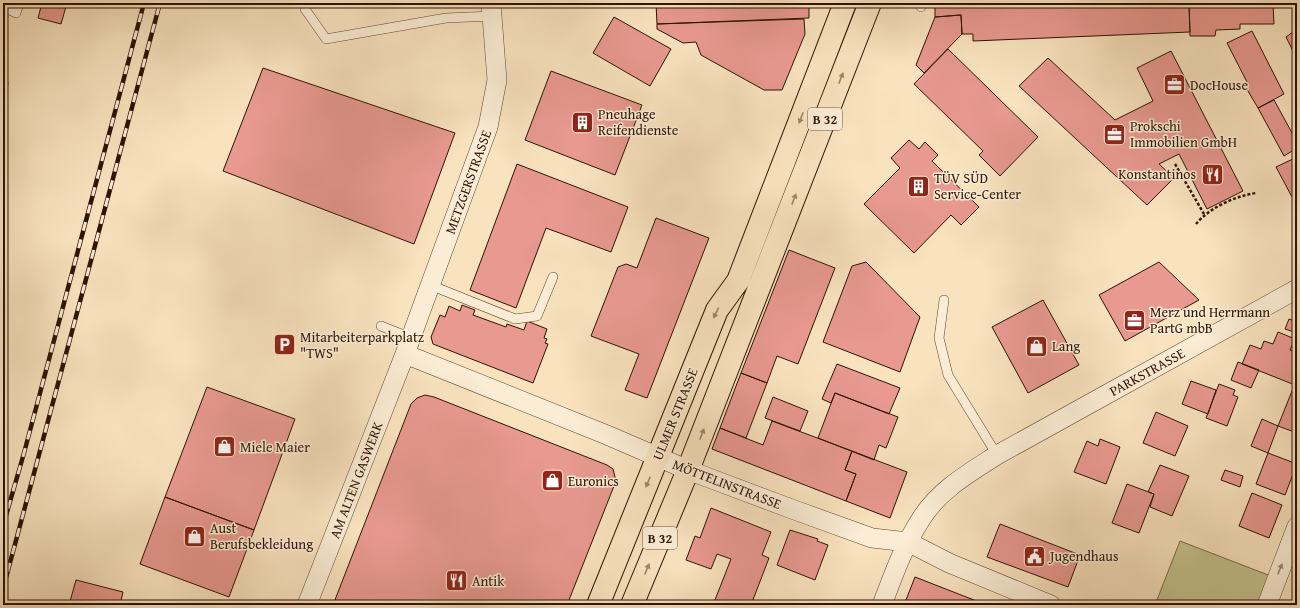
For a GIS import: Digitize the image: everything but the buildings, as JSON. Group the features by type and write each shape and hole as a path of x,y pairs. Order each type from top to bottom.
{"main road":[{"name":"ULMER STRASSE","path":"598,605 717,310 738,281 845,3"},
{"name":"B 32","path":"632,605 688,470 870,3"}],"street":[{"name":"METZGERSTRASSE","path":"408,346 488,127 496,80 492,10"},
{"name":"PARKSTRASSE","path":"882,605 908,542 921,518 941,495 959,479 997,455 1297,289"},
{"name":"MÖTTELINSTRASSE","path":"408,346 688,470 872,538 908,542 949,563 1051,605"},
{"name":"AM ALTEN GASWERK","path":"307,605 408,346"},
{"path":"1266,605 1297,526"}],"lane":[{"path":"3,8 16,13 19,3"},
{"path":"305,3 305,9 326,39 492,10"},
{"path":"430,285 515,319 537,316 553,277"},
{"path":"944,300 939,338 948,375 997,455"},
{"path":"381,326 408,346"}],"path":[{"path":"1175,164 1204,214"},
{"path":"1196,224 1204,214 1245,195 1256,192"}],"shaded area":[{"path":"1180,541 1276,578 1266,605 1155,605"}],"railway":[{"path":"3,526 24,453 144,3"},
{"path":"3,589 160,3"}],"place":[{"name":"DocHouse","path":"1174,85"},
{"name":"Pneuhage Reifendienste","path":"583,122"},
{"name":"Prokschi Immobilien GmbH","path":"1115,134"},
{"name":"Konstantinos","path":"1212,174"},
{"name":"TÜV SÜD Service-Center","path":"919,186"},
{"name":"Merz und Herrmann PartG mbB","path":"1134,320"},
{"name":"Mitarbeiterparkplatz \"TWS\"","path":"285,345"},
{"name":"Lang","path":"1036,346"},
{"name":"Miele Maier","path":"224,447"},
{"name":"Euronics","path":"553,481"},
{"name":"Aust Berufsbekleidung","path":"195,536"},
{"name":"Jugendhaus","path":"1034,556"},
{"name":"Antik","path":"457,581"}]}
